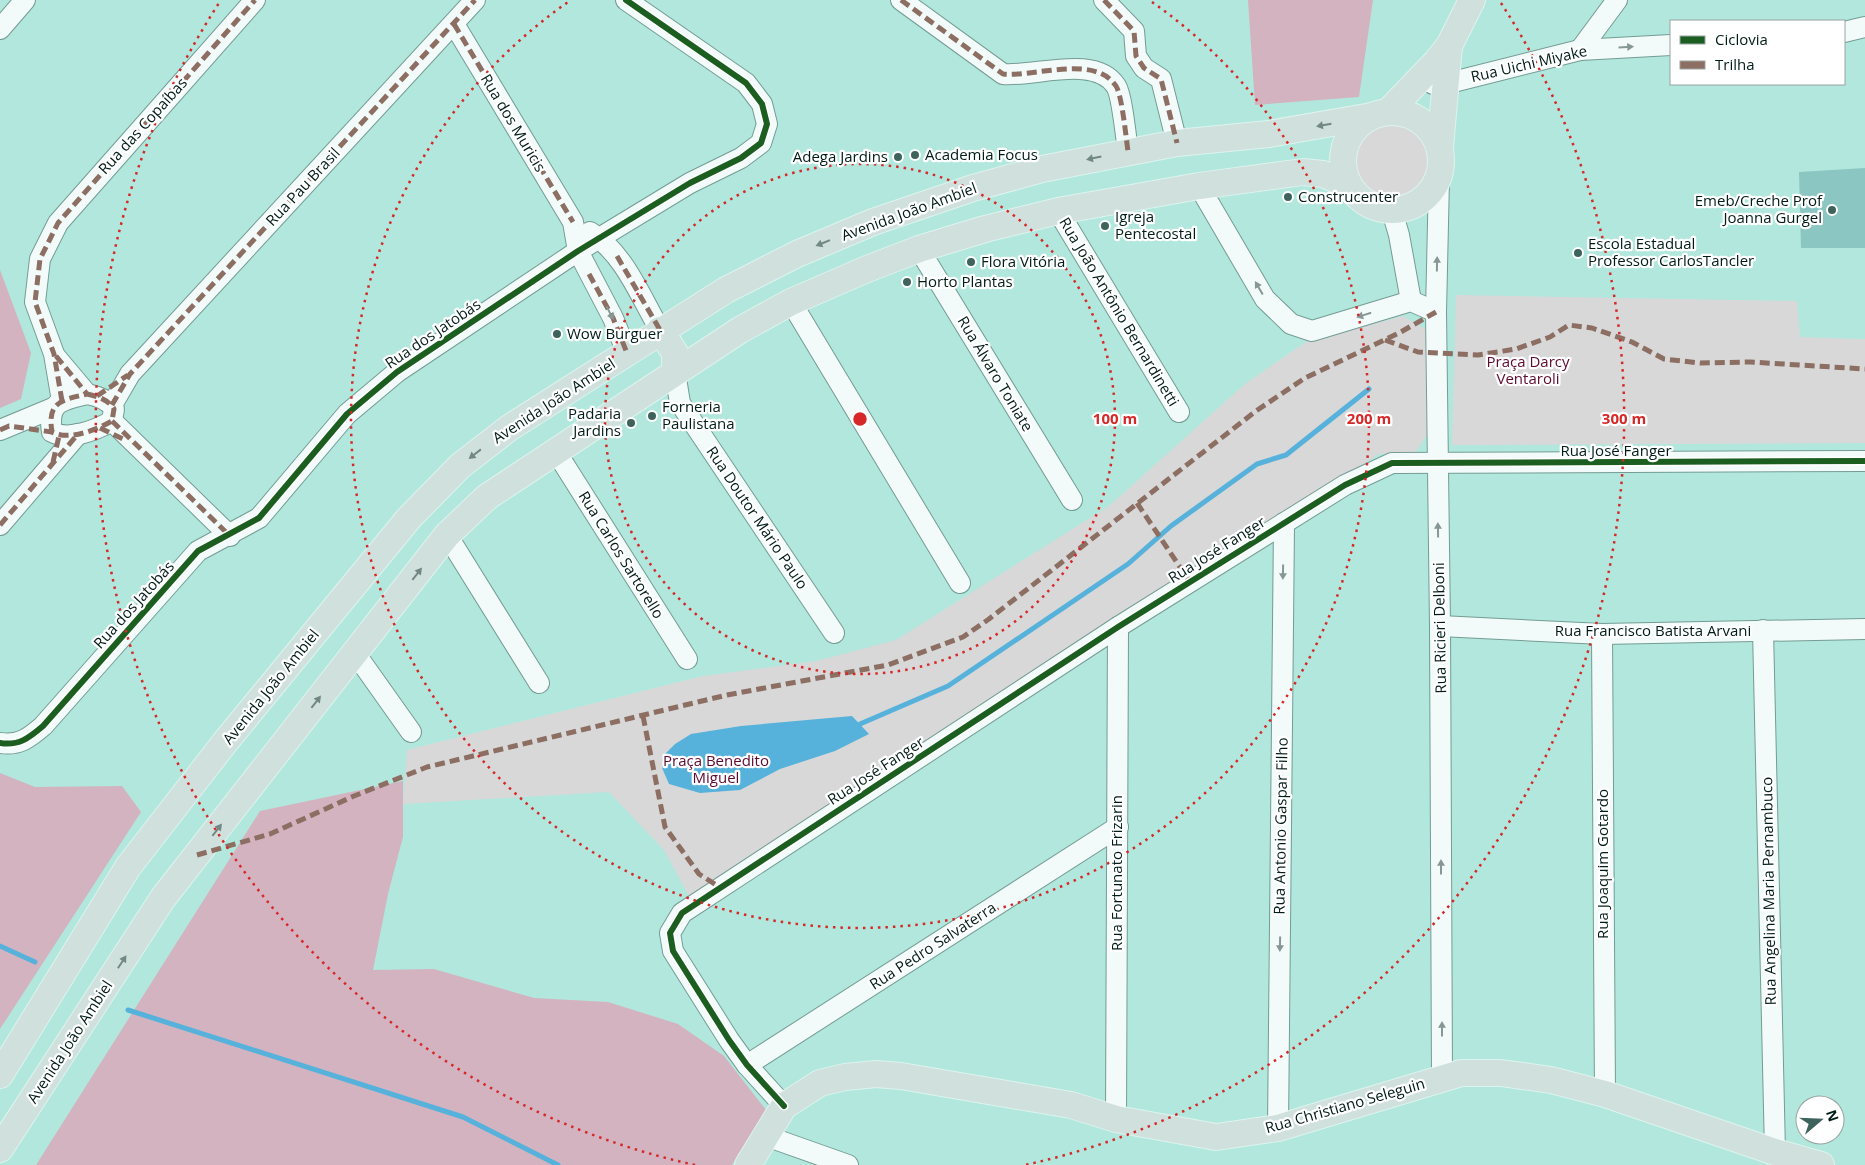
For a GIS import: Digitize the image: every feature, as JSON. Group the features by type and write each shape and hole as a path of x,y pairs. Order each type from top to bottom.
{"main road":[{"path":"1349,185 1344,170 1343,153 1348,138 1359,125 1380,114 1417,83 1449,46 1472,0"},
{"path":"1439,179 1442,163 1440,147 1449,46"},
{"name":"Avenida João Ambiel","path":"0,1075 128,866 260,699 409,518 460,466 509,428 660,330 726,290 788,258 873,222 973,188 1042,169 1177,143 1269,134 1380,114 1404,113 1420,120 1432,132 1440,147"},
{"name":"Avenida João Ambiel","path":"0,1149 163,898 447,535 487,497 555,450 740,330 790,302 919,249 985,229 1058,211 1200,186 1303,172 1323,174 1349,185 1359,198 1372,207 1392,211 1404,210 1419,204 1431,193 1439,179"},
{"path":"660,330 675,353 675,372"},
{"path":"627,353 627,367 630,379 637,387 647,390"},
{"name":"Rua Christiano Seleguin","path":"749,1165 784,1106 820,1083 845,1077 876,1074 901,1076 1071,1105 1116,1118 1216,1137 1278,1128 1461,1073 1501,1073 1551,1080 1605,1094 1775,1152 1821,1165"}],"street":[{"path":"0,29 25,0"},
{"name":"Rua das Copaíbas","path":"54,354 35,302 40,259 58,223 255,0"},
{"name":"Rua Pau Brasil","path":"101,409 130,374 475,0"},
{"name":"Rua dos Jatobás","path":"0,743 8,744 26,741 43,726 198,551 230,536 260,518 348,414 397,372 578,251 690,183 741,158 761,143 767,124 762,104 746,83 626,0"},
{"path":"901,0 1003,74 1020,75 1076,68 1104,73 1117,87 1128,151"},
{"path":"1104,0 1134,30 1136,56 1144,68 1161,79 1177,143"},
{"path":"1580,50 1617,0"},
{"name":"Rua dos Muricis","path":"454,24 573,222 578,251 613,318 627,353"},
{"path":"1845,32 1865,26"},
{"name":"Rua Uichi Miyake","path":"1417,83 1445,84 1580,50 1670,45"},
{"name":"Rua Ricieri Delboni","path":"1439,179 1436,312 1436,464 1440,626 1442,1078"},
{"path":"1200,186 1265,299 1290,324 1312,331 1411,301 1436,312"},
{"name":"Rua João Antônio Bernardinetti","path":"1058,211 1179,412"},
{"path":"1392,211 1399,235 1411,301"},
{"name":"Rua dos Muricis","path":"573,222 599,238 617,256 660,330"},
{"name":"Rua Álvaro Toniate","path":"919,249 1072,500"},
{"path":"790,302 960,583"},
{"path":"54,354 132,443 230,536"},
{"path":"54,354 57,405 49,417 63,434"},
{"name":"Rua Doutor Mário Paulo","path":"675,372 680,403 834,633"},
{"path":"647,390 680,403"},
{"path":"5,428 57,405 101,409"},
{"path":"0,525 53,465 63,434 101,409"},
{"path":"5,428 63,434"},
{"name":"Rua Carlos Sartorello","path":"555,450 687,659"},
{"name":"Rua José Fanger","path":"747,1066 672,951 670,933 682,913 1118,627 1345,485 1392,463 1865,462"},
{"name":"Rua Antonio Gaspar Filho","path":"1278,1128 1284,523"},
{"path":"447,535 539,683"},
{"name":"Rua Francisco Batista Arvani","path":"1440,626 1602,634 1865,628"},
{"name":"Rua Fortunato Frizarin","path":"1116,1118 1118,627"},
{"name":"Rua Angelina Maria Pernambuco","path":"1763,630 1775,1152"},
{"name":"Rua Joaquim Gotardo","path":"1602,634 1605,1094"},
{"path":"355,653 411,732"},
{"name":"Rua Pedro Salvaterra","path":"747,1066 1118,827"},
{"path":"747,1066 784,1106"},
{"path":"766,1136 848,1165"}],"green space":[{"path":"1394,124 1409,127 1422,135 1430,148 1433,163 1430,178 1422,191 1409,199 1394,202 1379,199 1366,191 1358,178 1355,163 1358,148 1366,135 1379,127"},
{"name":"Praça Darcy Ventaroli","path":"1456,295 1797,301 1800,337 1865,339 1865,443 1452,445"},
{"name":"Praça Benedito Miguel","path":"1403,316 1427,330 1427,435 1415,453 1379,454 690,898 664,850 609,792 403,804 407,750 703,676 816,661 896,640 1109,506 1246,383 1306,342"}],"shaded area":[{"path":"1248,0 1373,0 1359,97 1255,105"},
{"path":"0,270 31,353 21,399 0,408"},
{"path":"0,773 35,787 122,786 141,812 0,1029"},
{"path":"403,781 403,837 388,894 373,970 434,969 534,998 608,1002 678,1024 724,1056 766,1110 732,1165 36,1165 260,811"}],"water":[{"path":"852,716 869,734 835,751 780,769 740,790 700,793 669,784 662,768 662,757 675,744 691,734 741,726"}],"building":[{"name":"Emeb/Creche Prof Joanna Gurgel","path":"1865,168 1865,248 1801,248 1799,172"}],"waterway":[{"path":"860,724 948,686 1128,564 1171,526 1257,464 1286,455 1369,389"},
{"path":"0,946 35,962"},
{"path":"128,1010 463,1117 558,1165"}],"marked path":[{"path":"62,401 54,354 35,302 40,259 58,223 255,0"},
{"path":"112,405 130,374 475,0"},
{"path":"901,0 1003,74 1079,69 1094,71 1106,76 1116,86 1118,91 1128,151"},
{"path":"1104,0 1134,31 1136,56 1144,68 1161,79 1177,143"},
{"path":"454,24 573,222"},
{"path":"617,256 660,330"},
{"path":"589,274 613,318 627,353"},
{"path":"197,855 270,834 354,796 427,767 727,695 888,665 963,637 989,619 1256,411 1305,378 1399,333 1436,312"},
{"path":"1385,340 1418,352 1478,355 1516,349 1550,337 1569,325 1592,328 1632,342 1664,359 1700,363 1750,362 1865,369"},
{"path":"56,356 87,394"},
{"path":"97,396 128,375"},
{"path":"87,394 102,399 112,406 114,409 112,421 90,431 74,435 52,432 51,422 54,408 70,398 87,394"},
{"path":"112,421 230,536"},
{"path":"0,430 9,426 52,432"},
{"path":"100,428 127,441"},
{"path":"0,525 78,434"},
{"path":"53,462 59,436"},
{"path":"1137,503 1190,582"},
{"path":"643,716 665,827 699,874 721,888"}],"cycle path":[{"path":"0,743 18,742 43,726 198,551 259,518 347,414 397,372 578,251 690,183 741,158 761,143 767,124 762,104 746,83 626,0"},
{"path":"784,1106 747,1065 729,1040 673,951 670,933 682,913 1118,627 1345,485 1392,463 1865,461"}],"place":[{"name":"Academia Focus","path":"915,155"},
{"name":"Adega Jardins","path":"898,157"},
{"name":"Construcenter","path":"1288,197"},
{"name":"Emeb/Creche Prof Joanna Gurgel","path":"1832,210"},
{"name":"Igreja Pentecostal","path":"1105,226"},
{"name":"Escola Estadual Professor CarlosTancler","path":"1578,253"},
{"name":"Flora Vitória","path":"971,262"},
{"name":"Horto Plantas","path":"907,282"},
{"name":"Wow Burguer","path":"557,334"},
{"name":"Forneria Paulistana","path":"652,416"},
{"name":"Padaria Jardins","path":"631,423"}]}
